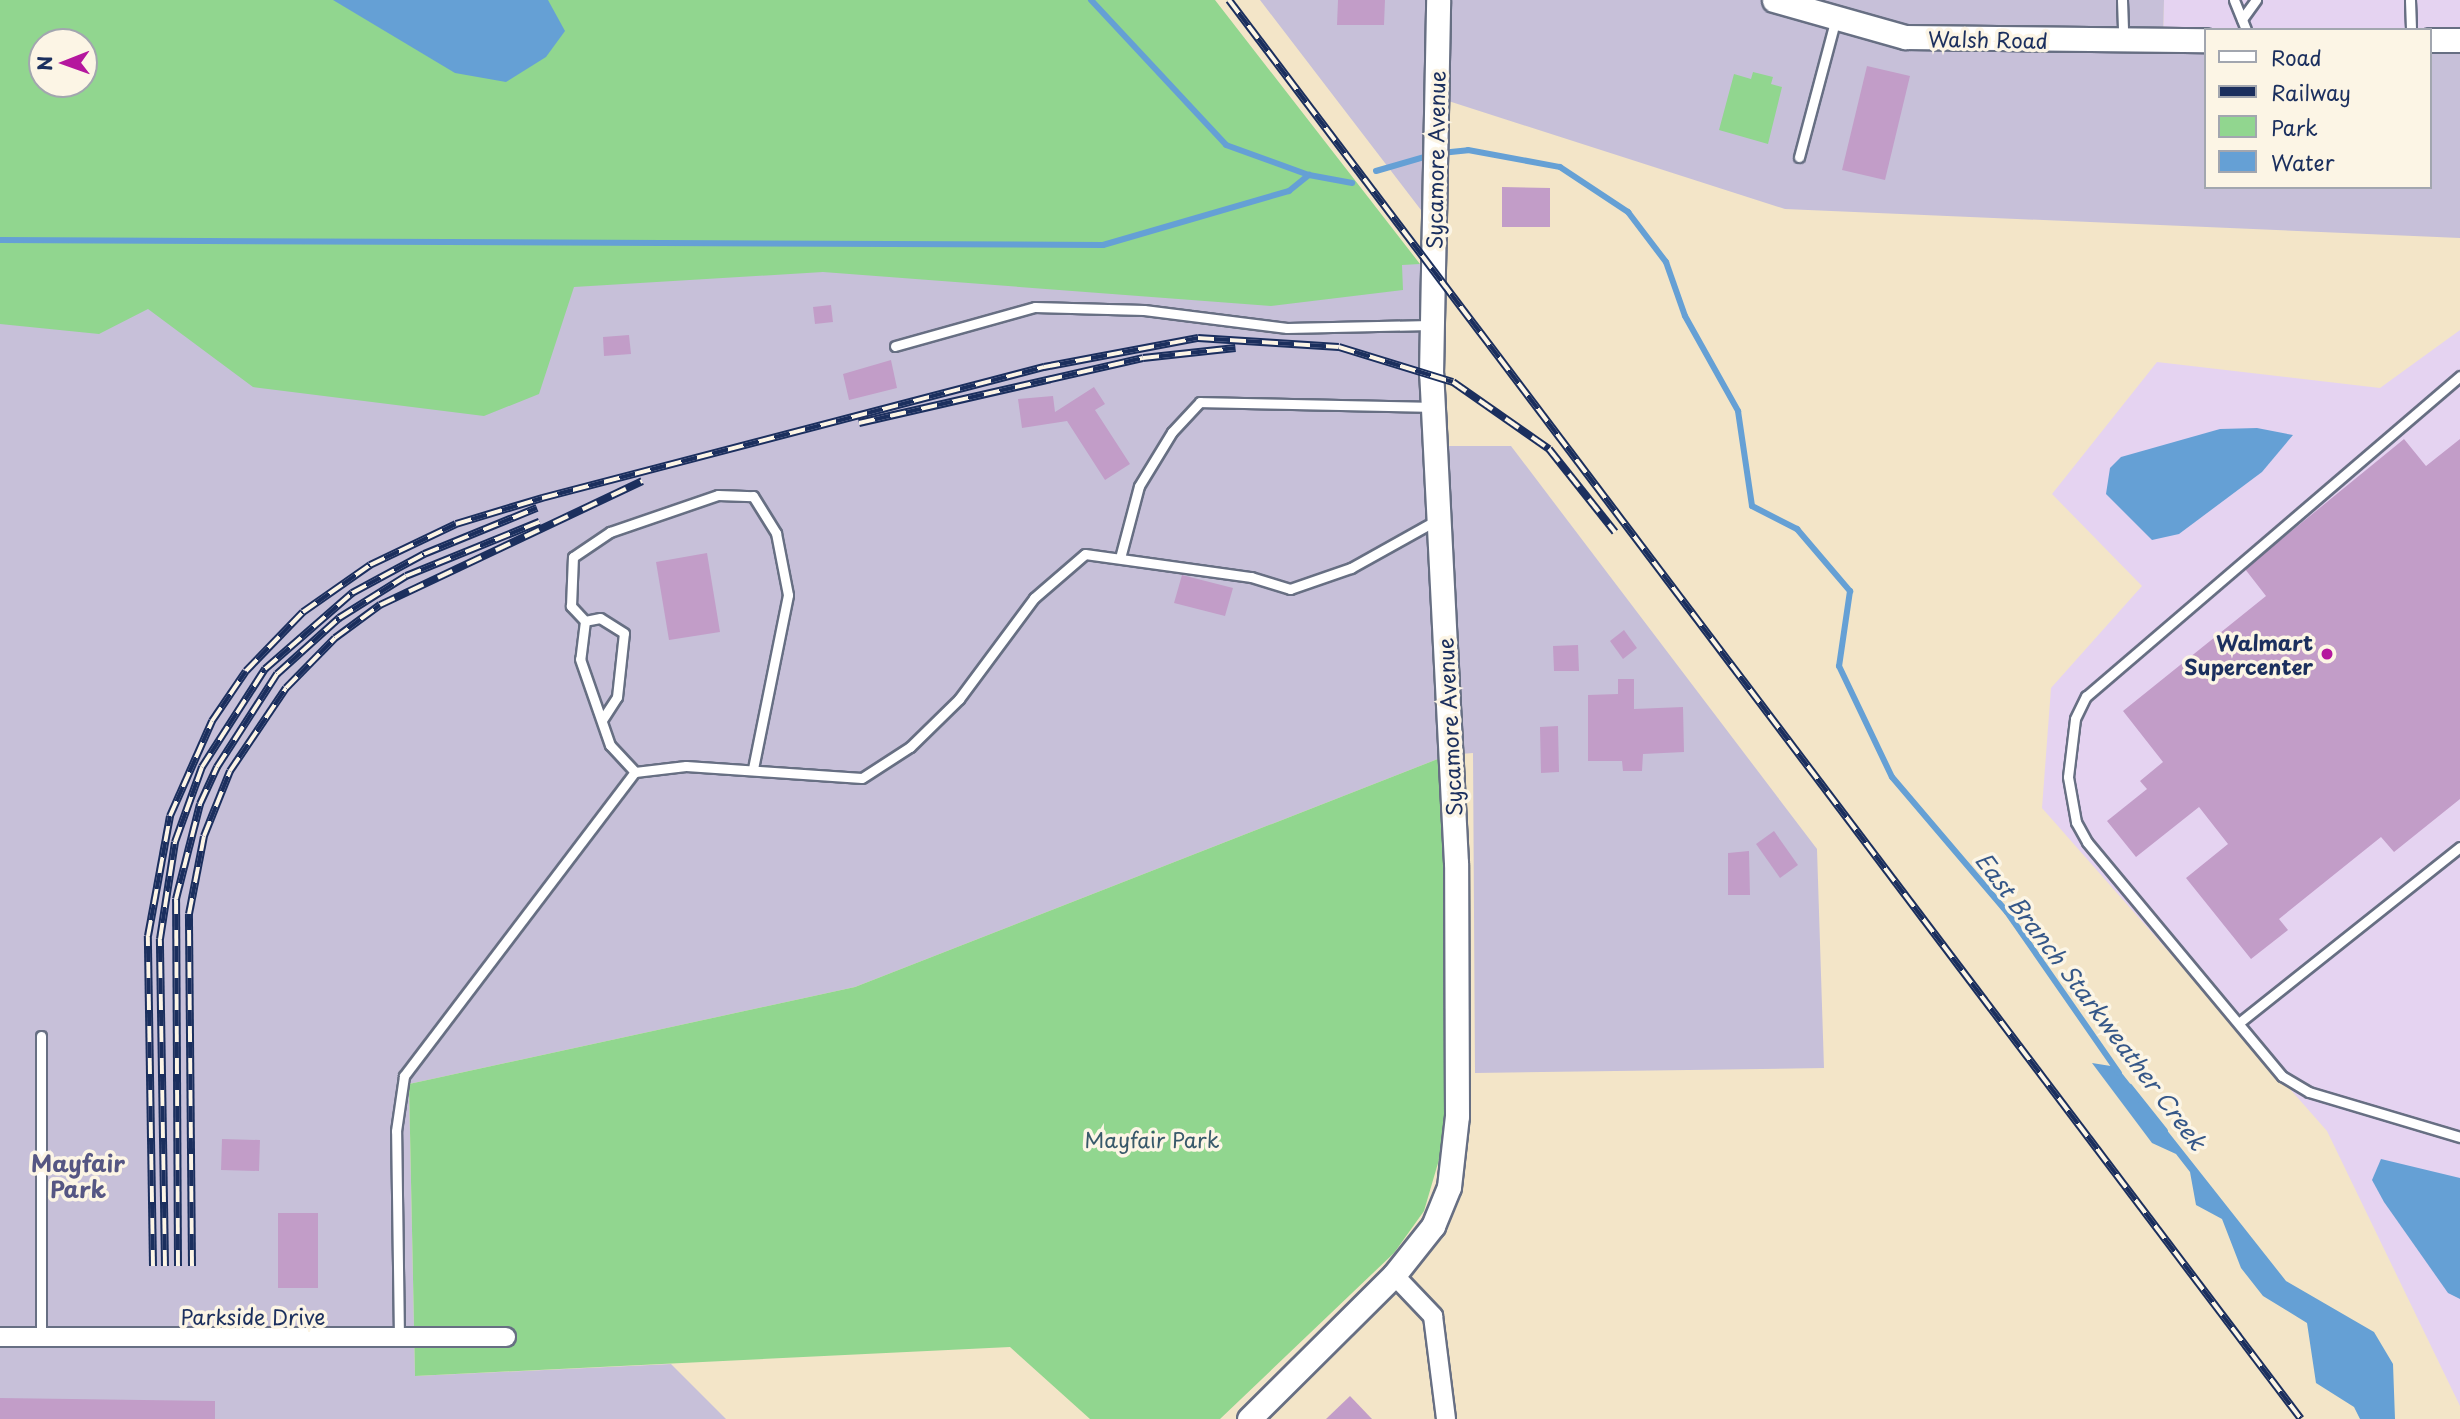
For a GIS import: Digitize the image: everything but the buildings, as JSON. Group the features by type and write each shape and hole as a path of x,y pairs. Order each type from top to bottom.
{"street":[{"name":"Sycamore Avenue","path":"1249,1419 1394,1275 1433,1226 1445,1197 1457,1116 1456,863 1438,520 1432,326 1438,0"},
{"name":"Walsh Road","path":"1774,0 1905,37 2204,40"},
{"path":"2432,40 2460,40"},
{"path":"1394,1275 1433,1317 1446,1419"},
{"name":"Parkside Drive","path":"0,1337 506,1337"}],"lane":[{"path":"2122,0 2123,40"},
{"path":"2234,0 2245,28"},
{"path":"2242,19 2256,0"},
{"path":"2410,0 2411,28"},
{"path":"1799,157 1837,16"},
{"path":"895,346 1035,307 1144,310 1287,328 1432,326"},
{"path":"2460,376 2136,650 2086,696 2075,719 2068,777 2076,822 2291,1083 2460,1137"},
{"path":"1120,558 1139,486 1172,432 1200,402 1434,407"},
{"path":"585,621 571,606 573,558 634,524 718,495 753,496 776,533 788,596 754,769"},
{"path":"585,621 580,659 610,745 635,772 754,769 862,778 910,747 959,699 1034,598 1085,554 1290,589 1351,568 1438,520"},
{"path":"585,621 600,618 624,633 617,697 602,719"},
{"path":"399,1338 396,1131 404,1076 635,772"},
{"path":"2240,1022 2460,846"},
{"path":"41,1036 41,1338"}],"shaded area":[{"path":"1260,0 2164,0 2163,40 2204,40 2204,189 2432,189 2432,40 2460,40 2460,238 1785,209 1436,97 1434,227"},
{"path":"2164,0 2460,0 2460,40 2432,31 2432,28 2204,28 2204,30 2163,40"},
{"path":"0,260 1420,264 1424,446 1511,446 1817,849 1824,1068 1475,1073 1473,753 1448,755 855,987 409,1084 415,1376 671,1364 726,1419 0,1419"},
{"path":"2460,330 2460,1406 2327,1131 2042,808 2051,688 2142,586 2052,494 2157,362 2380,388"}],"green space":[{"path":"0,0 1215,0 1420,264 1402,265 1403,290 1271,306 823,272 574,287 539,394 484,416 253,387 148,309 99,334 0,324"},
{"path":"1753,72 1773,77 1771,84 1782,87 1768,144 1719,130 1734,74 1751,79"},
{"name":"Mayfair Park","path":"1448,755 1447,1098 1443,1146 1424,1211 1394,1253 1220,1419 1090,1419 1010,1347 415,1376 409,1084 855,987"}],"water":[{"path":"333,0 548,0 565,31 546,57 506,82 455,73"},
{"path":"2257,428 2293,435 2262,472 2179,534 2152,540 2106,494 2110,468 2121,457 2220,429"},
{"path":"2092,1063 2117,1067 2286,1281 2374,1332 2393,1364 2395,1419 2360,1419 2354,1407 2316,1383 2307,1323 2263,1296 2241,1268 2222,1219 2196,1205 2190,1172 2176,1154 2152,1143"},
{"path":"2381,1159 2460,1178 2460,1299 2448,1293 2384,1202 2372,1180"}],"waterway":[{"path":"1091,0 1226,145 1309,175 1352,183"},
{"name":"East Branch Starkweather Creek","path":"1441,153 1468,150 1560,167 1628,212 1666,262 1685,316 1738,411 1752,506 1797,529 1850,591 1839,666 1892,777 2007,912 2119,1073"},
{"path":"1376,171 1431,155"},
{"path":"0,240 1103,245 1289,191 1309,175"},
{"name":"East Branch Starkweather Creek","path":"2130,1087 2165,1131"}],"railway":[{"path":"1229,0 2301,1419"},
{"path":"153,1266 148,936 170,816 212,721 246,671 303,612 370,565 456,524 542,498 1044,367 1198,338 1339,347 1453,382 1549,449 1615,532"},
{"path":"859,423 1143,358 1235,348"},
{"path":"192,1266 189,914 204,836 230,771 286,688 335,638 380,605 642,481"},
{"path":"165,1266 160,939 175,842 202,767 265,669 352,593 424,554 537,508"},
{"path":"178,1266 176,899 200,804 217,767 277,674 339,618 406,576 539,522"}],"place":[{"name":"Walmart Supercenter","path":"2327,654"}],"district":[{"name":"Mayfair Park","path":"78,1176"}]}
